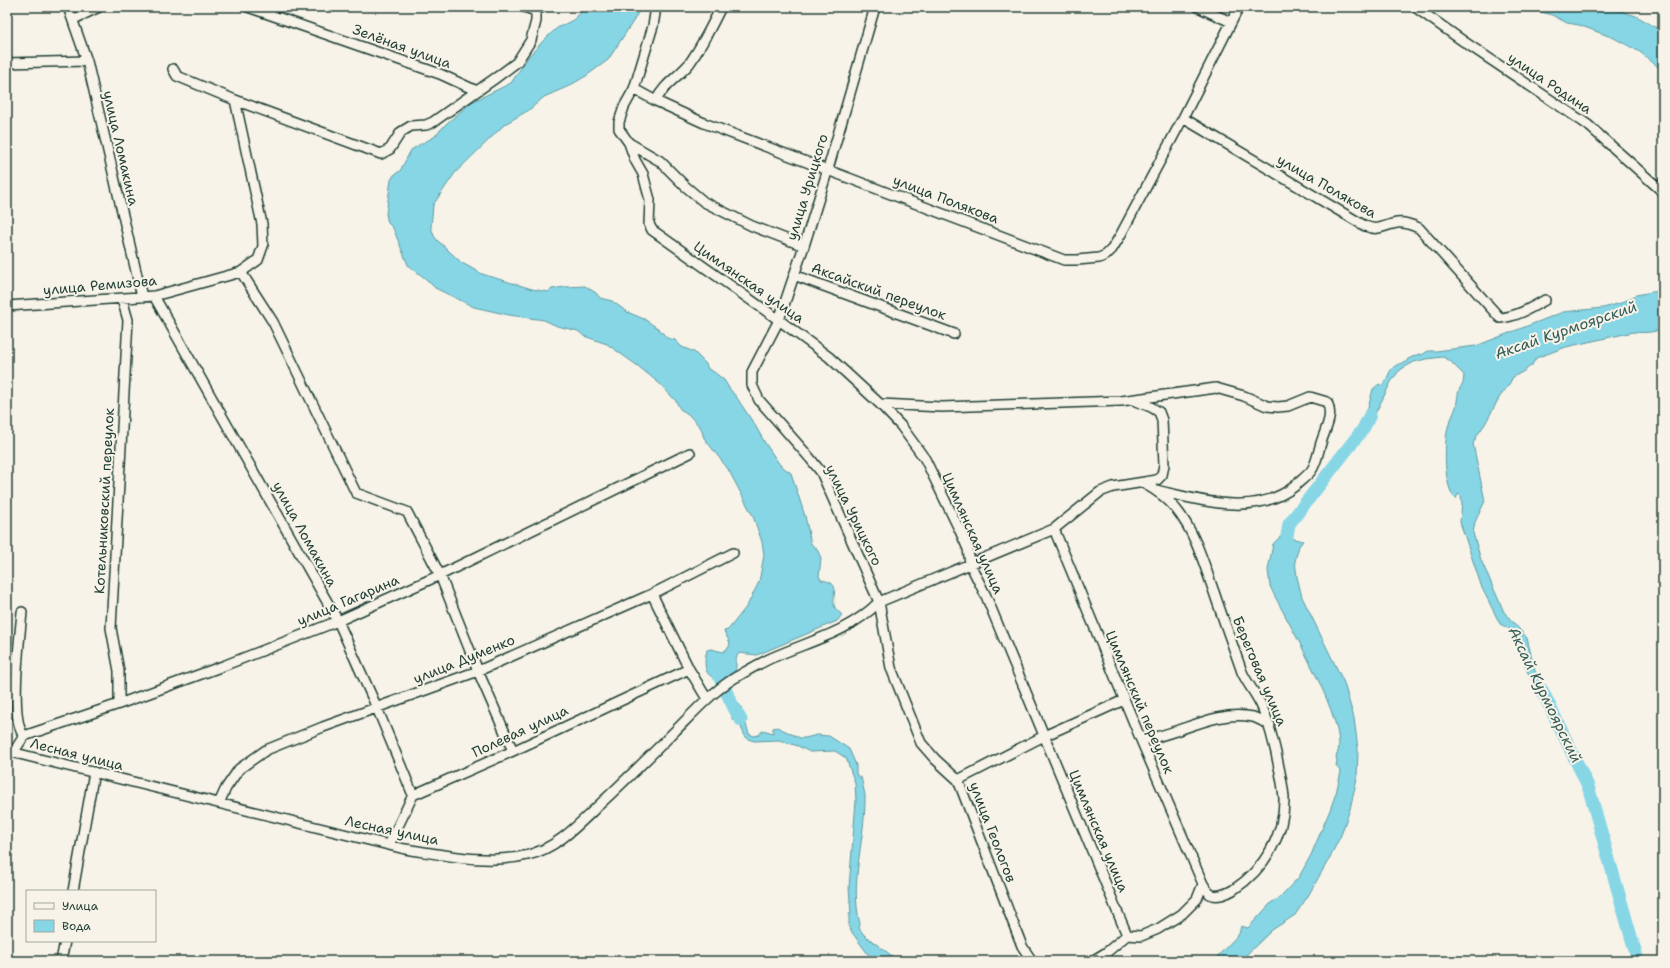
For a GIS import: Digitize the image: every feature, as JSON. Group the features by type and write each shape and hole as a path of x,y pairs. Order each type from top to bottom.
{"street":[{"name":"улица Ломакина","path":"68,7 74,19 87,61 142,297"},
{"path":"74,19 98,7"},
{"name":"Зелёная улица","path":"248,7 440,74 477,90"},
{"path":"173,69 177,76 235,100 381,154 390,149 401,132 411,126 426,125 433,122 477,90 498,78 517,62 531,40 539,9 524,7"},
{"name":"Цимлянская улица","path":"656,7 653,26 634,89 624,107 619,122 619,129 629,143 635,160 643,174 650,200 649,224 652,230 829,357 880,404 910,437 925,459 960,530 968,549 970,564 986,596 1127,935"},
{"path":"656,101 664,89 689,64 706,38 721,7"},
{"name":"улица Урицкого","path":"874,7 828,169 804,246 779,320 752,372 751,380 754,391 759,400 809,457 820,472 879,602"},
{"path":"1198,7 1231,22"},
{"name":"улица Полякова","path":"634,89 704,123 1064,260 1089,260 1106,255 1112,249 1120,236 1183,118 1239,7"},
{"name":"улица Родина","path":"1415,7 1462,41 1588,125 1663,192"},
{"path":"7,62 87,61"},
{"name":"улица Ремизова","path":"7,306 154,296 241,272 258,260 263,246 262,224 235,100"},
{"name":"улица Полякова","path":"1183,118 1365,226 1378,230 1392,224 1405,223 1419,228 1500,318 1507,318 1520,313 1545,300"},
{"name":"Аксайский переулок","path":"629,143 660,161 685,186 704,202 752,226 804,246"},
{"path":"241,272 273,322 356,493 407,512 440,575 478,671 513,751"},
{"name":"Аксайский переулок","path":"794,276 954,334"},
{"name":"улица Ломакина","path":"154,296 338,621 413,794"},
{"name":"Котельниковский переулок","path":"119,704 119,671 111,628 128,320 122,299"},
{"path":"880,404 942,407 1133,400 1216,388 1244,396 1267,406 1278,408 1288,406 1310,397 1326,402 1330,408 1329,421 1311,471 1291,488 1277,496 1244,504 1227,504 1159,491"},
{"path":"879,602 1054,529 1100,492 1114,487 1157,480 1162,475 1164,465 1162,420 1159,412 1152,407 1133,400"},
{"name":"улица Гагарина","path":"24,736 119,704 223,666 338,621 440,575 690,453"},
{"name":"Береговая улица","path":"1143,483 1159,491 1177,510 1200,554 1242,672 1247,683 1262,705 1270,725 1284,798 1283,815 1272,848 1263,864 1254,874 1230,892 1214,895 1210,894 1203,884"},
{"name":"Цимлянский переулок","path":"1054,529 1124,700 1203,884"},
{"name":"улица Думенко","path":"220,803 226,788 239,769 266,750 323,727 478,671 652,594 734,553"},
{"path":"652,594 689,669 707,699"},
{"name":"Лесная улица","path":"10,752 389,845 460,858 516,858 539,851 562,839 580,824 707,699 733,679 774,656 846,627 868,613 879,602"},
{"name":"улица Геологов","path":"879,602 891,668 921,743 935,760 958,780 1022,946 1032,961"},
{"path":"10,752 24,736 18,724 16,701 22,612"},
{"name":"Полевая улица","path":"413,794 513,751 689,669"},
{"path":"958,780 1044,736 1124,700"},
{"path":"1141,740 1160,737 1191,725 1240,716 1253,717 1270,725"},
{"path":"73,890 94,772"},
{"path":"389,845 413,794"},
{"path":"1092,961 1107,952 1127,935 1141,936 1158,929 1182,914 1197,899 1203,884"},
{"path":"61,961 64,942"}],"water":[{"path":"587,7 641,7 608,60 569,86 544,97 529,110 505,124 455,173 433,205 431,227 437,240 462,263 482,274 532,289 548,292 552,289 585,286 596,293 600,298 612,301 627,312 644,319 659,329 667,338 675,340 682,347 694,352 706,364 708,369 724,380 780,465 791,473 805,516 811,544 817,549 821,558 819,576 821,580 828,581 834,586 834,605 842,615 837,621 757,655 739,653 736,658 735,671 727,678 723,679 712,677 707,672 705,661 707,650 711,649 723,652 729,647 730,643 724,631 728,630 747,606 759,582 764,555 762,542 753,516 728,469 704,438 701,428 688,414 680,409 676,401 660,384 607,344 584,336 578,331 557,326 544,320 509,315 474,307 435,288 408,265 393,228 388,223 386,214 391,180 394,175 400,171 411,150 434,137 446,124 472,102 511,83 529,56 544,40 557,28 573,20"},
{"path":"1517,7 1609,7 1636,16 1663,31 1663,71 1640,52 1614,38 1579,25 1567,23 1552,15"},
{"path":"1663,290 1663,328 1652,332 1633,332 1566,347 1536,358 1532,365 1513,377 1499,398 1473,444 1485,501 1475,522 1473,533 1481,560 1504,612 1527,638 1535,671 1545,688 1550,702 1548,710 1526,669 1518,642 1510,629 1500,624 1482,588 1460,522 1462,503 1461,496 1458,494 1456,499 1449,485 1445,454 1447,434 1449,424 1456,407 1459,392 1463,384 1464,375 1450,361 1443,357 1414,362 1398,372 1391,382 1365,434 1360,429 1365,420 1373,389 1379,384 1382,386 1393,368 1406,362 1408,359 1419,354 1422,355 1428,351 1476,346 1563,312 1603,308 1621,303 1636,295"},
{"path":"1280,537 1303,541 1299,546 1295,561 1297,577 1302,597 1344,683 1354,718 1358,749 1357,778 1350,809 1341,835 1308,896 1295,915 1272,930 1240,961 1213,961 1239,934 1241,926 1248,928 1272,902 1278,899 1299,877 1311,855 1330,810 1341,772 1336,766 1336,756 1339,742 1335,723 1326,699 1315,672 1270,586 1268,570 1273,544"},
{"path":"734,704 739,704 742,708 739,712 744,718 749,734 754,736 759,735 763,730 773,733 773,728 777,727 800,738 817,735 829,736 849,749 856,765 856,773 858,777 861,777 865,795 865,811 856,892 860,924 859,928 864,935 899,961 873,961 849,927 849,914 851,914 849,887 856,801 855,783 846,758 835,751 810,752 798,746 779,740 754,741 748,739 740,725 732,719 732,713 729,710"}],"waterway":[{"path":"1284,554 1289,524 1363,429 1370,415"},
{"path":"720,665 716,670 741,720"},
{"name":"Аксай Курмоярский","path":"1542,690 1588,786 1638,961"}]}
